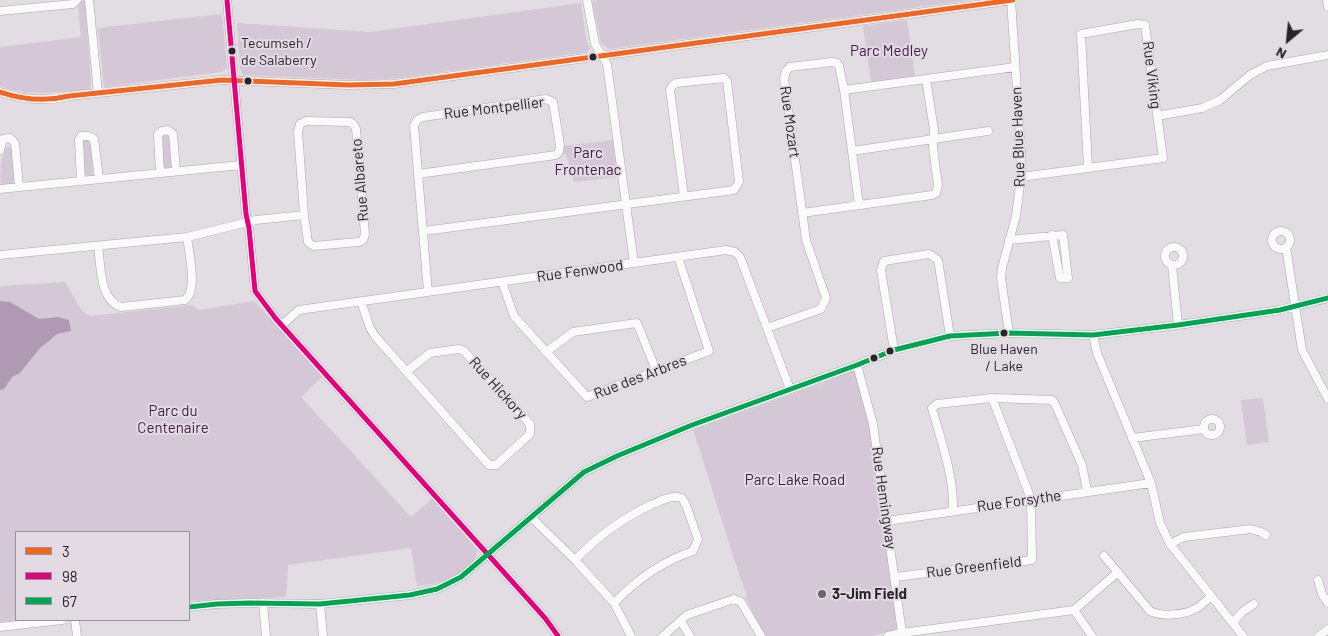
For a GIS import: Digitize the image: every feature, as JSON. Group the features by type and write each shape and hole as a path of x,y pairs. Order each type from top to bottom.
{"street":[{"path":"0,12 71,4 77,0"},
{"path":"89,0 98,93"},
{"path":"227,0 241,165 255,291 265,305 488,555 554,635"},
{"path":"587,0 597,49 607,64 634,263"},
{"path":"0,92 31,98 50,95 69,96 222,80 291,84 374,85 1012,0"},
{"name":"Rue Blue Haven","path":"1009,333 1001,278 1016,216 1021,177 1012,0"},
{"path":"1327,0 1328,7"},
{"name":"Rue Viking","path":"1021,177 1163,158 1145,25 1138,24 1081,34 1088,168"},
{"path":"1157,116 1202,108 1220,100 1250,75 1267,66 1328,55"},
{"name":"Rue Mozart","path":"767,328 821,309 826,298 806,240 784,78 790,68 837,63 839,66 844,90 859,205"},
{"path":"844,90 1015,67"},
{"path":"424,231 734,190 739,182 727,80 724,78 676,83 670,90 684,196"},
{"path":"802,213 936,193 938,185 933,139 934,130 926,79"},
{"name":"Rue Montpellier","path":"418,174 556,155 559,152 560,146 553,102 546,99 423,117 417,120 414,126 418,174 424,231 428,292"},
{"name":"Rue Albareto","path":"306,121 350,122 356,129 365,234 363,240 359,242 313,246 308,242 304,215 298,131 300,124 306,121"},
{"path":"160,173 158,134 168,130 173,134 176,171"},
{"path":"852,151 988,131"},
{"path":"81,181 78,140 81,136 94,139 99,179"},
{"path":"0,150 4,139 10,138 14,143 19,187"},
{"path":"0,189 241,165"},
{"path":"0,255 187,237 248,222 304,215"},
{"path":"1009,240 1052,235 1063,234 1068,278 1060,278 1052,235"},
{"path":"98,246 103,280 108,298 115,305 122,307 185,300 188,298 192,289 187,237"},
{"path":"1286,247 1302,350 1328,399"},
{"name":"Rue Fenwood","path":"283,324 299,310 726,250 735,252 740,257 790,389"},
{"path":"894,350 881,270 884,261 929,254 938,260 950,336"},
{"name":"Rue des Arbres","path":"502,282 514,316 586,397 709,351 678,257"},
{"path":"1172,265 1178,326"},
{"path":"190,607 217,604 320,604 424,593 436,589 461,577 584,472 617,456 692,425 894,350 950,336 1009,333 1093,336 1178,326 1258,314 1328,298"},
{"name":"Rue Hickory","path":"360,300 370,328 375,336 489,465 496,465 530,434 530,424 464,350 459,348 430,353 407,371"},
{"path":"546,352 573,332 637,323 656,370"},
{"path":"1093,336 1097,354 1151,483 1160,523 1170,544 1243,636"},
{"name":"Rue Hemingway","path":"857,365 873,424 902,633"},
{"path":"953,510 948,466 932,408 937,404 992,398 1052,400 1082,465 1087,491"},
{"name":"Rue Greenfield","path":"895,577 1032,560 1031,499 992,398"},
{"path":"1132,438 1204,429"},
{"name":"Rue Forsythe","path":"887,521 1151,483"},
{"path":"575,560 620,521 669,497 682,498 698,539 693,551 654,568 614,603"},
{"path":"531,517 575,560 614,603 631,636"},
{"path":"1170,544 1184,537 1252,530 1266,535"},
{"path":"1104,556 1150,611 1155,614 1163,615 1192,611 1212,596"},
{"path":"888,636 1074,610 1118,572"},
{"path":"1318,580 1319,588 1328,603"},
{"path":"663,636 687,616 728,600 738,599 761,636"},
{"path":"263,603 266,636"},
{"path":"320,604 324,636"},
{"path":"1233,623 1242,612 1254,604"},
{"path":"1074,610 1092,636"},
{"path":"0,627 53,621"},
{"path":"76,621 78,636"},
{"path":"681,621 690,636"},
{"path":"1319,636 1328,629"}],"green space":[{"path":"81,0 85,0 91,79 90,89 55,93 32,93 0,86 0,47 81,37 78,7"},
{"path":"971,0 609,49 601,43 592,1"},
{"path":"581,3 586,39 590,48 587,52 399,78 364,80 243,75 240,68 237,23 370,32"},
{"path":"222,14 227,67 222,72 104,87 98,28"},
{"name":"Parc Medley","path":"907,20 915,77 871,83 863,26"},
{"path":"165,134 170,139 172,168 165,170 162,166 161,138"},
{"path":"85,140 88,140 91,145 92,175 84,175 82,144"},
{"name":"Parc Frontenac","path":"613,140 617,177 574,182 563,146"},
{"path":"7,147 10,147 13,152 15,178 11,184 1,185 2,160"},
{"name":"Parc du Centenaire","path":"65,282 82,311 90,316 192,305 199,310 254,301 322,377 301,397 411,517 432,499 477,550 476,556 460,572 446,580 433,584 417,586 411,548 288,565 286,597 190,601 190,531 15,531 15,621 0,622 0,286"},
{"name":"Parc Lake Road","path":"857,365 871,436 897,624 902,633 887,632 872,636 765,636 745,597 747,596 693,430 831,380"},
{"path":"1263,398 1269,442 1247,445 1241,400"}],"shaded area":[{"path":"0,301 10,302 39,319 58,317 69,320 71,331 57,334 40,348 20,373 12,377 4,389 0,390"}],"transit line":[{"name":"98","path":"227,0 246,214 255,291 276,319 545,618 558,636"},
{"name":"3","path":"0,92 18,97 43,99 222,80 348,85 394,84 1013,0"},
{"name":"67","path":"190,607 250,603 320,604 410,595 437,589 461,577 584,472 617,456 692,425 894,350 950,336 1009,333 1093,335 1178,325 1280,310 1328,298"}],"place":[{"name":"Tecumseh / de Salaberry","path":"232,51"},
{"name":"Blue Haven / Lake","path":"1004,333"},
{"name":"3-Jim Field","path":"822,594"}]}
